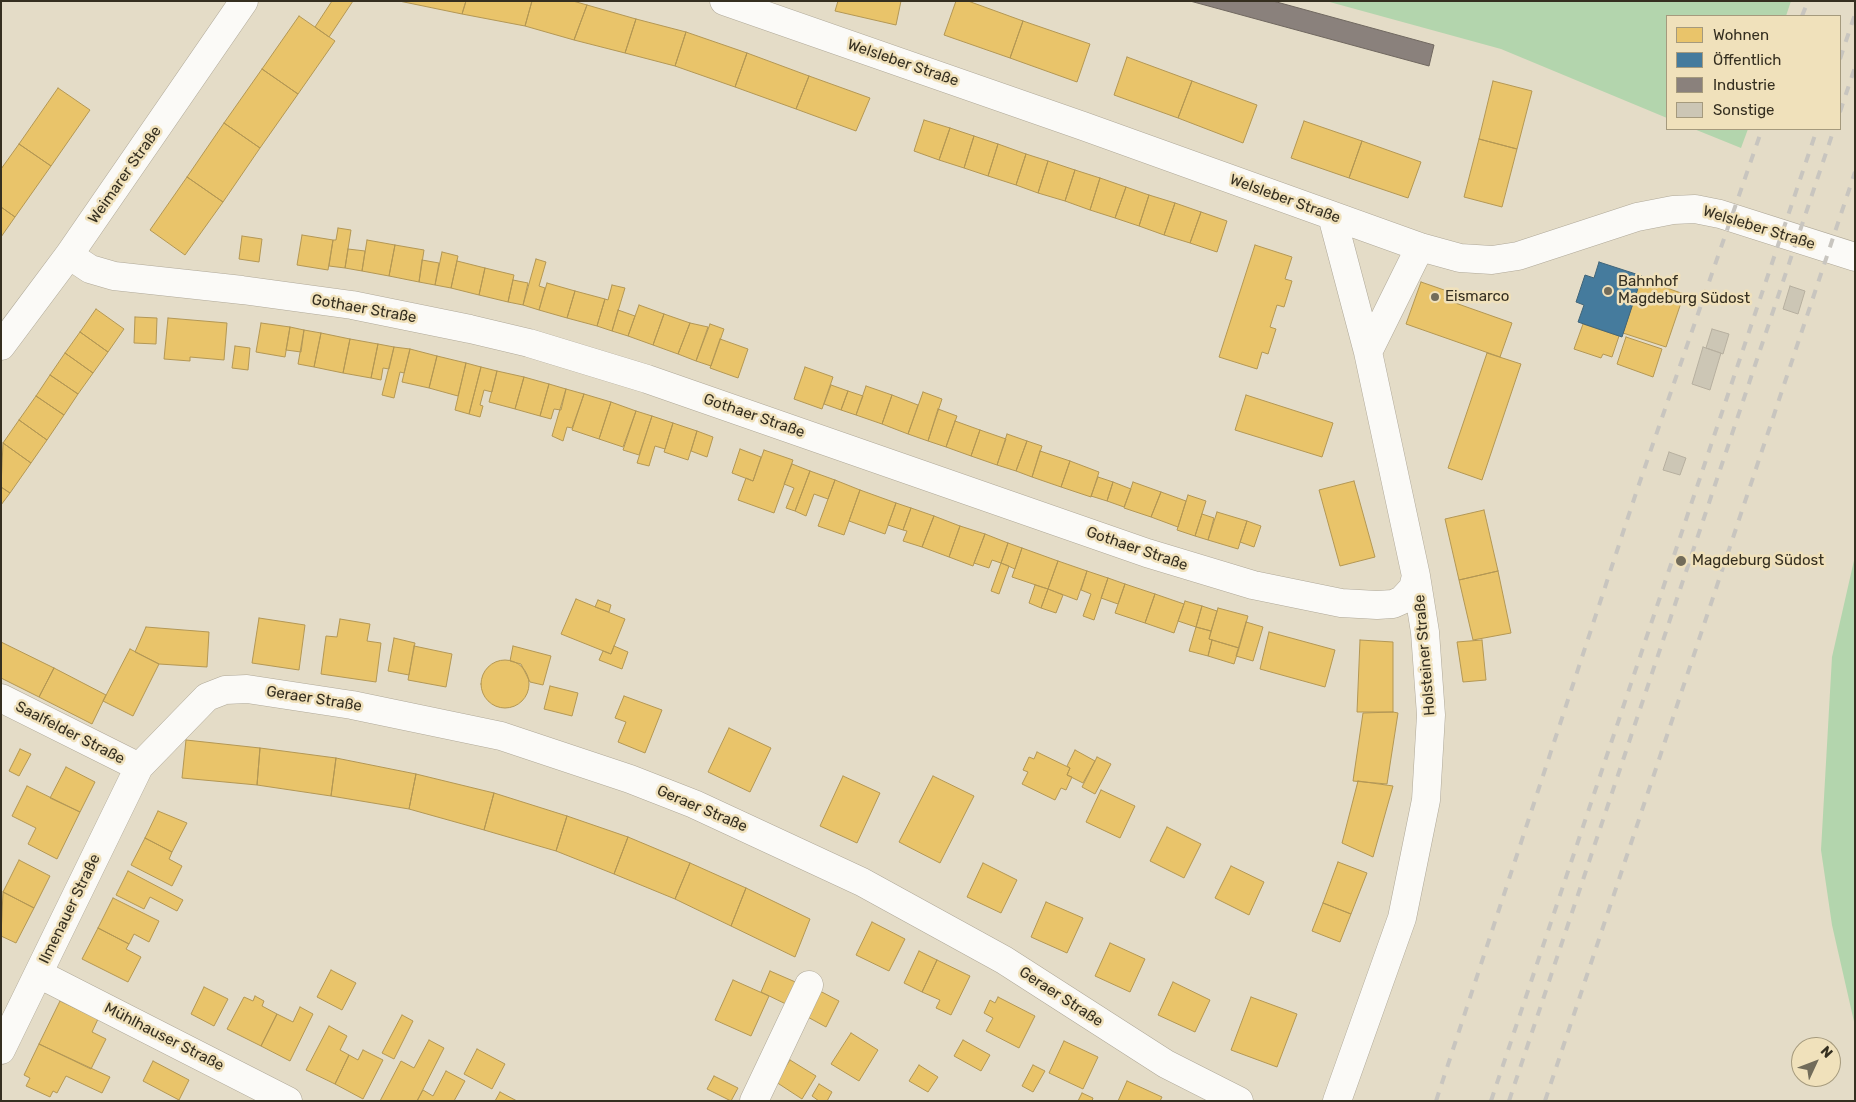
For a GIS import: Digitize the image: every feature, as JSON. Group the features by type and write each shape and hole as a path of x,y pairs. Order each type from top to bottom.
{"street":[{"name":"Weimarer Straße","path":"1,346 70,255 244,1"},
{"name":"Welsleber Straße","path":"724,1 1074,123 1420,248 1466,259 1500,259 1518,256 1637,217 1673,210 1695,209 1726,216 1855,257"},
{"name":"Holsteiner Straße","path":"1332,216 1368,352 1416,576 1431,690 1431,741 1426,800 1402,918 1337,1101"},
{"path":"1368,352 1420,248"},
{"name":"Gothaer Straße","path":"70,255 90,269 114,276 242,290 352,305 529,343 640,376 1147,553 1253,585 1341,603 1377,605 1393,604 1404,599 1413,588 1416,576"},
{"name":"Geraer Straße","path":"139,767 201,701 214,693 230,689 258,690 352,705 435,721 533,746 694,804 862,882 1004,960 1166,1064 1239,1101"},
{"name":"Saalfelder Straße","path":"1,698 139,767"},
{"name":"Ilmenauer Straße","path":"1,1050 139,767"},
{"name":"Mühlhauser Straße","path":"39,974 288,1101"},
{"path":"754,1101 808,985"}],"green space":[{"path":"1326,1 1791,1 1786,15 1666,15 1666,118 1501,49"},
{"path":"1696,130 1748,130 1741,148"},
{"path":"1855,556 1855,1026 1832,925 1821,850 1832,657"}],"building: Wohnen":[{"path":"332,1 353,1 329,37 315,27"},
{"path":"399,1 466,1 462,14"},
{"path":"466,1 532,1 525,26 462,14"},
{"path":"532,1 573,1 587,5 574,40 525,26"},
{"path":"838,1 901,1 896,25 835,11"},
{"path":"956,1 968,1 1023,21 1010,58 944,35"},
{"path":"587,5 636,19 625,53 574,40"},
{"path":"299,16 335,41 298,94 262,69"},
{"path":"636,19 686,32 675,66 625,53"},
{"path":"1023,21 1090,44 1077,82 1010,58"},
{"path":"686,32 747,53 735,87 675,66"},
{"path":"747,53 809,76 796,109 735,87"},
{"path":"1127,57 1192,81 1178,118 1114,95"},
{"path":"262,69 298,94 260,148 224,123"},
{"path":"809,76 870,98 856,131 796,109"},
{"path":"1192,81 1257,105 1243,143 1178,118"},
{"path":"1493,81 1532,91 1517,149 1479,139"},
{"path":"58,88 90,110 51,166 19,144"},
{"path":"924,120 950,128 939,160 914,151"},
{"path":"1304,121 1362,141 1349,178 1291,158"},
{"path":"224,123 260,148 223,202 187,177"},
{"path":"950,128 974,136 964,168 939,160"},
{"path":"974,136 998,144 988,176 964,168"},
{"path":"1479,139 1517,149 1502,207 1464,197"},
{"path":"1362,141 1421,162 1408,198 1349,178"},
{"path":"19,144 51,166 15,217 1,207 1,169"},
{"path":"998,144 1026,154 1016,185 988,176"},
{"path":"1026,154 1048,161 1038,193 1016,185"},
{"path":"1048,161 1075,170 1065,201 1038,193"},
{"path":"1075,170 1100,178 1090,210 1065,201"},
{"path":"187,177 223,202 185,255 150,230"},
{"path":"1100,178 1126,187 1115,218 1090,210"},
{"path":"1126,187 1149,195 1139,226 1115,218"},
{"path":"1149,195 1175,203 1164,235 1139,226"},
{"path":"1175,203 1201,212 1190,243 1164,235"},
{"path":"1,207 15,217 1,237"},
{"path":"1201,212 1227,221 1217,252 1190,243"},
{"path":"338,228 351,230 345,268 329,266 333,240 336,240"},
{"path":"302,235 333,240 328,270 297,265"},
{"path":"242,236 262,239 259,262 239,259"},
{"path":"367,240 395,245 389,276 362,271"},
{"path":"395,245 424,250 419,282 389,276"},
{"path":"1255,245 1292,257 1285,279 1292,281 1284,307 1277,305 1270,327 1276,329 1268,354 1262,352 1257,369 1219,357"},
{"path":"348,249 365,251 362,271 345,268"},
{"path":"442,252 458,256 451,288 435,285"},
{"path":"536,259 546,262 539,286 545,288 539,310 523,305"},
{"path":"422,260 439,263 435,285 419,282"},
{"path":"457,261 485,268 479,295 451,288"},
{"path":"485,268 514,275 508,302 479,295"},
{"path":"1641,279 1684,294 1666,347 1623,333"},
{"path":"513,280 528,283 523,305 508,302"},
{"path":"1421,282 1447,291 1444,299 1512,323 1500,357 1406,324"},
{"path":"547,283 575,291 567,318 539,310"},
{"path":"612,285 625,288 612,331 597,326 605,299 608,300"},
{"path":"575,291 605,299 597,326 567,318"},
{"path":"639,305 664,314 653,345 628,336"},
{"path":"96,309 124,329 108,352 80,332"},
{"path":"618,310 635,316 628,336 612,331"},
{"path":"664,314 690,323 678,354 653,345"},
{"path":"135,317 157,318 156,344 134,343"},
{"path":"168,318 227,323 224,360 190,357 190,361 164,359"},
{"path":"261,323 290,327 285,357 256,352"},
{"path":"690,323 708,327 696,361 678,354"},
{"path":"710,324 724,329 711,366 696,361"},
{"path":"1583,324 1619,336 1612,357 1603,354 1601,358 1574,349"},
{"path":"290,327 304,330 301,352 286,350"},
{"path":"304,330 321,333 314,367 298,364"},
{"path":"80,332 108,352 93,373 65,353"},
{"path":"321,333 350,339 343,373 314,367"},
{"path":"1626,337 1662,349 1653,377 1617,364"},
{"path":"350,339 378,344 371,378 343,373"},
{"path":"720,339 748,349 738,378 710,368"},
{"path":"378,344 394,347 389,369 383,368 381,380 371,378"},
{"path":"235,346 250,348 248,370 232,368"},
{"path":"394,347 410,349 404,373 400,372 394,398 382,395"},
{"path":"410,349 437,356 429,388 402,382"},
{"path":"65,353 93,373 78,394 50,375"},
{"path":"1487,353 1521,364 1482,480 1448,468"},
{"path":"437,356 466,363 458,396 429,388"},
{"path":"466,363 481,367 469,414 455,410"},
{"path":"481,367 497,371 492,392 484,390 480,405 483,406 480,417 469,414"},
{"path":"805,367 833,377 822,409 794,399"},
{"path":"497,371 524,377 515,409 489,402"},
{"path":"50,375 78,394 64,415 36,396"},
{"path":"524,377 549,384 540,416 515,409"},
{"path":"549,384 566,389 561,410 554,409 551,419 540,416"},
{"path":"831,385 848,391 841,410 824,404"},
{"path":"866,386 892,395 882,424 856,415"},
{"path":"566,389 584,394 572,428 567,427 563,441 552,436"},
{"path":"848,391 863,396 856,415 841,410"},
{"path":"923,392 942,399 928,441 908,434"},
{"path":"584,394 611,402 599,439 572,430"},
{"path":"892,395 918,405 908,434 882,424"},
{"path":"1246,395 1333,423 1322,457 1235,430"},
{"path":"36,396 64,415 47,440 19,420"},
{"path":"611,402 636,411 623,447 599,439"},
{"path":"938,409 957,416 946,447 928,441"},
{"path":"636,411 652,416 639,455 623,450"},
{"path":"652,416 673,423 665,449 655,446 649,466 637,463"},
{"path":"19,420 47,440 31,463 3,443"},
{"path":"955,421 980,430 971,456 946,447"},
{"path":"673,423 697,431 688,460 664,452"},
{"path":"980,430 1006,439 997,465 971,456"},
{"path":"697,431 713,437 707,457 691,451"},
{"path":"1007,434 1027,441 1016,471 997,465"},
{"path":"1027,441 1042,446 1032,477 1016,471"},
{"path":"3,443 31,463 10,493 1,487"},
{"path":"740,449 761,457 753,481 732,473"},
{"path":"764,450 793,460 774,513 738,500 746,478 753,481"},
{"path":"1040,451 1070,461 1061,487 1032,477"},
{"path":"1070,461 1099,472 1091,497 1061,487"},
{"path":"792,464 810,471 795,511 786,508 794,488 784,484"},
{"path":"810,471 835,480 828,499 814,494 806,516 795,511"},
{"path":"1098,477 1113,482 1107,501 1091,496"},
{"path":"835,480 860,490 844,535 818,526"},
{"path":"1354,481 1375,557 1340,566 1319,490"},
{"path":"1113,482 1131,489 1124,507 1107,501"},
{"path":"1133,482 1161,492 1151,517 1124,508"},
{"path":"1,487 10,493 1,505"},
{"path":"860,490 896,503 885,534 849,521"},
{"path":"1161,492 1186,501 1178,527 1151,517"},
{"path":"1188,495 1206,501 1195,536 1177,530"},
{"path":"896,503 911,508 903,530 888,525"},
{"path":"911,508 934,516 922,547 903,541 907,531 903,530"},
{"path":"1484,510 1498,571 1459,580 1445,519"},
{"path":"1217,512 1247,521 1238,549 1208,540"},
{"path":"1202,514 1214,518 1208,540 1195,536"},
{"path":"934,516 960,526 949,557 922,547"},
{"path":"1247,521 1261,526 1254,547 1240,542"},
{"path":"960,526 985,534 973,566 949,557"},
{"path":"985,534 1008,543 1001,563 992,560 989,568 974,563"},
{"path":"1008,543 1022,548 1015,569 1001,563"},
{"path":"1022,548 1058,561 1048,589 1012,577"},
{"path":"1058,561 1087,571 1077,600 1048,589"},
{"path":"1001,563 1009,566 999,594 991,591"},
{"path":"1087,571 1108,578 1094,620 1083,616 1091,594 1081,590"},
{"path":"1498,571 1511,633 1473,640 1459,580"},
{"path":"1108,578 1125,584 1118,604 1101,598"},
{"path":"1125,584 1155,594 1145,623 1115,613"},
{"path":"1035,585 1048,589 1041,608 1029,603"},
{"path":"1048,589 1063,595 1056,613 1041,608"},
{"path":"1155,594 1184,604 1174,633 1145,623"},
{"path":"576,599 625,619 611,654 561,634"},
{"path":"598,600 611,605 609,612 595,607"},
{"path":"1185,601 1202,606 1196,627 1178,621"},
{"path":"1202,606 1217,611 1211,631 1196,627"},
{"path":"1218,608 1248,616 1239,648 1209,639"},
{"path":"259,618 305,625 299,670 252,663"},
{"path":"340,619 370,624 367,641 381,643 376,682 321,674 326,636 337,637"},
{"path":"1246,622 1263,627 1253,661 1236,656"},
{"path":"146,627 209,632 207,667 159,664 135,652"},
{"path":"1196,627 1211,631 1209,639 1212,640 1208,656 1189,651"},
{"path":"1269,632 1335,650 1325,687 1260,669"},
{"path":"394,638 415,643 409,675 388,671"},
{"path":"1212,640 1239,648 1234,664 1208,656"},
{"path":"1360,640 1393,642 1393,712 1357,712"},
{"path":"1482,640 1486,680 1463,682 1457,642"},
{"path":"1,642 54,668 39,697 1,678"},
{"path":"414,646 452,654 446,687 408,680"},
{"path":"513,646 551,656 543,685 530,682 521,664 510,661"},
{"path":"614,646 628,652 622,669 599,660 603,651 611,654"},
{"path":"130,649 159,664 133,716 103,701"},
{"path":"500,660 510,660 522,667 529,679 529,689 522,701 510,708 500,708 492,704 485,697 481,689 481,679 485,671 492,664"},
{"path":"54,668 106,695 92,724 39,697"},
{"path":"550,686 578,693 572,716 544,709"},
{"path":"624,696 662,710 645,753 618,742 626,722 615,718"},
{"path":"1363,713 1398,713 1387,784 1353,781"},
{"path":"729,728 771,748 750,792 708,772"},
{"path":"186,740 260,748 257,785 182,778"},
{"path":"260,748 336,758 331,796 257,785"},
{"path":"20,749 31,754 19,776 9,771"},
{"path":"1075,750 1095,761 1083,783 1067,775 1070,768 1067,766"},
{"path":"1037,752 1070,768 1067,775 1072,777 1066,790 1061,788 1055,800 1022,784 1028,772 1023,770 1029,757 1034,759"},
{"path":"1097,757 1111,764 1095,794 1082,787"},
{"path":"336,758 416,774 409,809 331,796"},
{"path":"66,767 95,782 80,812 50,798"},
{"path":"416,774 494,793 484,830 409,809"},
{"path":"843,776 880,793 857,843 820,826"},
{"path":"933,776 974,796 940,863 899,842"},
{"path":"1358,781 1393,786 1373,857 1342,843"},
{"path":"27,786 80,812 57,859 28,844 36,828 12,816"},
{"path":"1101,790 1135,806 1120,838 1086,822"},
{"path":"494,793 567,816 556,851 484,830"},
{"path":"158,811 187,823 172,852 145,838"},
{"path":"567,816 628,837 614,874 556,851"},
{"path":"1167,827 1201,844 1184,878 1150,861"},
{"path":"628,837 690,863 675,899 614,874"},
{"path":"145,838 172,852 169,859 182,866 172,886 131,865"},
{"path":"19,860 50,876 34,908 3,892"},
{"path":"1338,862 1367,873 1351,914 1323,903"},
{"path":"690,863 746,888 731,926 675,899"},
{"path":"983,863 1017,880 1001,913 967,897"},
{"path":"1231,866 1264,882 1249,915 1215,898"},
{"path":"128,871 183,900 177,911 150,897 144,909 116,895"},
{"path":"746,888 810,919 795,957 731,926"},
{"path":"3,892 34,908 16,943 1,936"},
{"path":"113,898 159,921 149,942 134,934 129,944 98,928"},
{"path":"1046,902 1083,918 1067,953 1031,937"},
{"path":"1323,903 1351,914 1340,942 1312,931"},
{"path":"872,922 905,939 889,971 856,955"},
{"path":"98,928 129,944 126,949 141,957 128,982 82,959"},
{"path":"1110,943 1145,959 1130,992 1095,976"},
{"path":"919,951 937,960 922,992 904,983"},
{"path":"937,960 970,976 951,1015 936,1008 940,1000 922,992"},
{"path":"331,970 356,983 342,1010 317,997"},
{"path":"770,971 800,984 790,1006 761,992"},
{"path":"733,980 769,996 751,1036 715,1020"},
{"path":"1173,982 1210,1000 1195,1032 1158,1015"},
{"path":"204,987 228,999 214,1026 191,1014"},
{"path":"818,990 839,1001 826,1027 804,1015"},
{"path":"255,996 264,1001 262,1006 277,1014 261,1046 227,1029 244,997 253,1001"},
{"path":"998,997 1035,1016 1019,1048 986,1031 993,1018 984,1013 990,1000 995,1003"},
{"path":"1251,997 1297,1014 1277,1067 1231,1050"},
{"path":"60,1001 98,1019 92,1032 106,1039 91,1069 39,1044"},
{"path":"300,1007 313,1014 290,1061 261,1046 277,1014 293,1022"},
{"path":"402,1015 413,1021 394,1059 382,1053"},
{"path":"329,1026 347,1036 340,1050 349,1055 335,1084 306,1070"},
{"path":"851,1033 878,1050 859,1081 831,1064"},
{"path":"429,1040 444,1048 417,1101 380,1101 401,1061 414,1068"},
{"path":"963,1040 990,1055 981,1071 954,1056"},
{"path":"1064,1041 1098,1057 1083,1089 1049,1073"},
{"path":"39,1044 110,1077 102,1093 66,1076 57,1093 53,1091 50,1097 26,1086 30,1078 24,1075"},
{"path":"477,1049 505,1064 492,1089 464,1074"},
{"path":"363,1050 383,1060 363,1099 335,1084 349,1055 358,1060"},
{"path":"790,1060 816,1076 802,1099 776,1082"},
{"path":"153,1061 189,1080 179,1100 143,1081"},
{"path":"919,1065 938,1077 928,1092 909,1081"},
{"path":"1033,1065 1045,1071 1033,1092 1022,1086"},
{"path":"446,1071 465,1081 454,1101 417,1101 423,1090 433,1096"},
{"path":"714,1076 738,1088 731,1101 707,1089"},
{"path":"1127,1081 1162,1097 1160,1101 1118,1101"},
{"path":"819,1084 832,1092 827,1101 819,1101 812,1096"},
{"path":"500,1092 517,1101 495,1101"},
{"path":"1082,1093 1093,1098 1092,1101 1078,1101"}],"building: Öffentlich":[{"name":"Bahnhof Magdeburg Südost","path":"1599,262 1642,276 1622,337 1578,322 1584,305 1576,302 1585,275 1594,278"}],"building: Industrie":[{"path":"1190,1 1273,1 1434,45 1429,66"}],"building: Sonstige":[{"path":"1790,286 1805,291 1798,314 1783,309"},
{"path":"1712,329 1729,334 1723,354 1706,348"},
{"path":"1703,347 1721,353 1710,390 1692,384"},
{"path":"1669,452 1686,458 1680,475 1663,470"}],"railway":[{"path":"1802,15 1808,1"},
{"path":"1841,56 1855,14"},
{"path":"1841,109 1855,67"},
{"path":"1436,1101 1637,490 1762,130"},
{"path":"1491,1101 1817,130"},
{"path":"1509,1101 1834,130"},
{"path":"1545,1101 1855,172"}],"place":[{"name":"Bahnhof Magdeburg Südost","path":"1608,291"},
{"name":"Eismarco","path":"1435,297"},
{"name":"Magdeburg Südost","path":"1681,561"}]}
